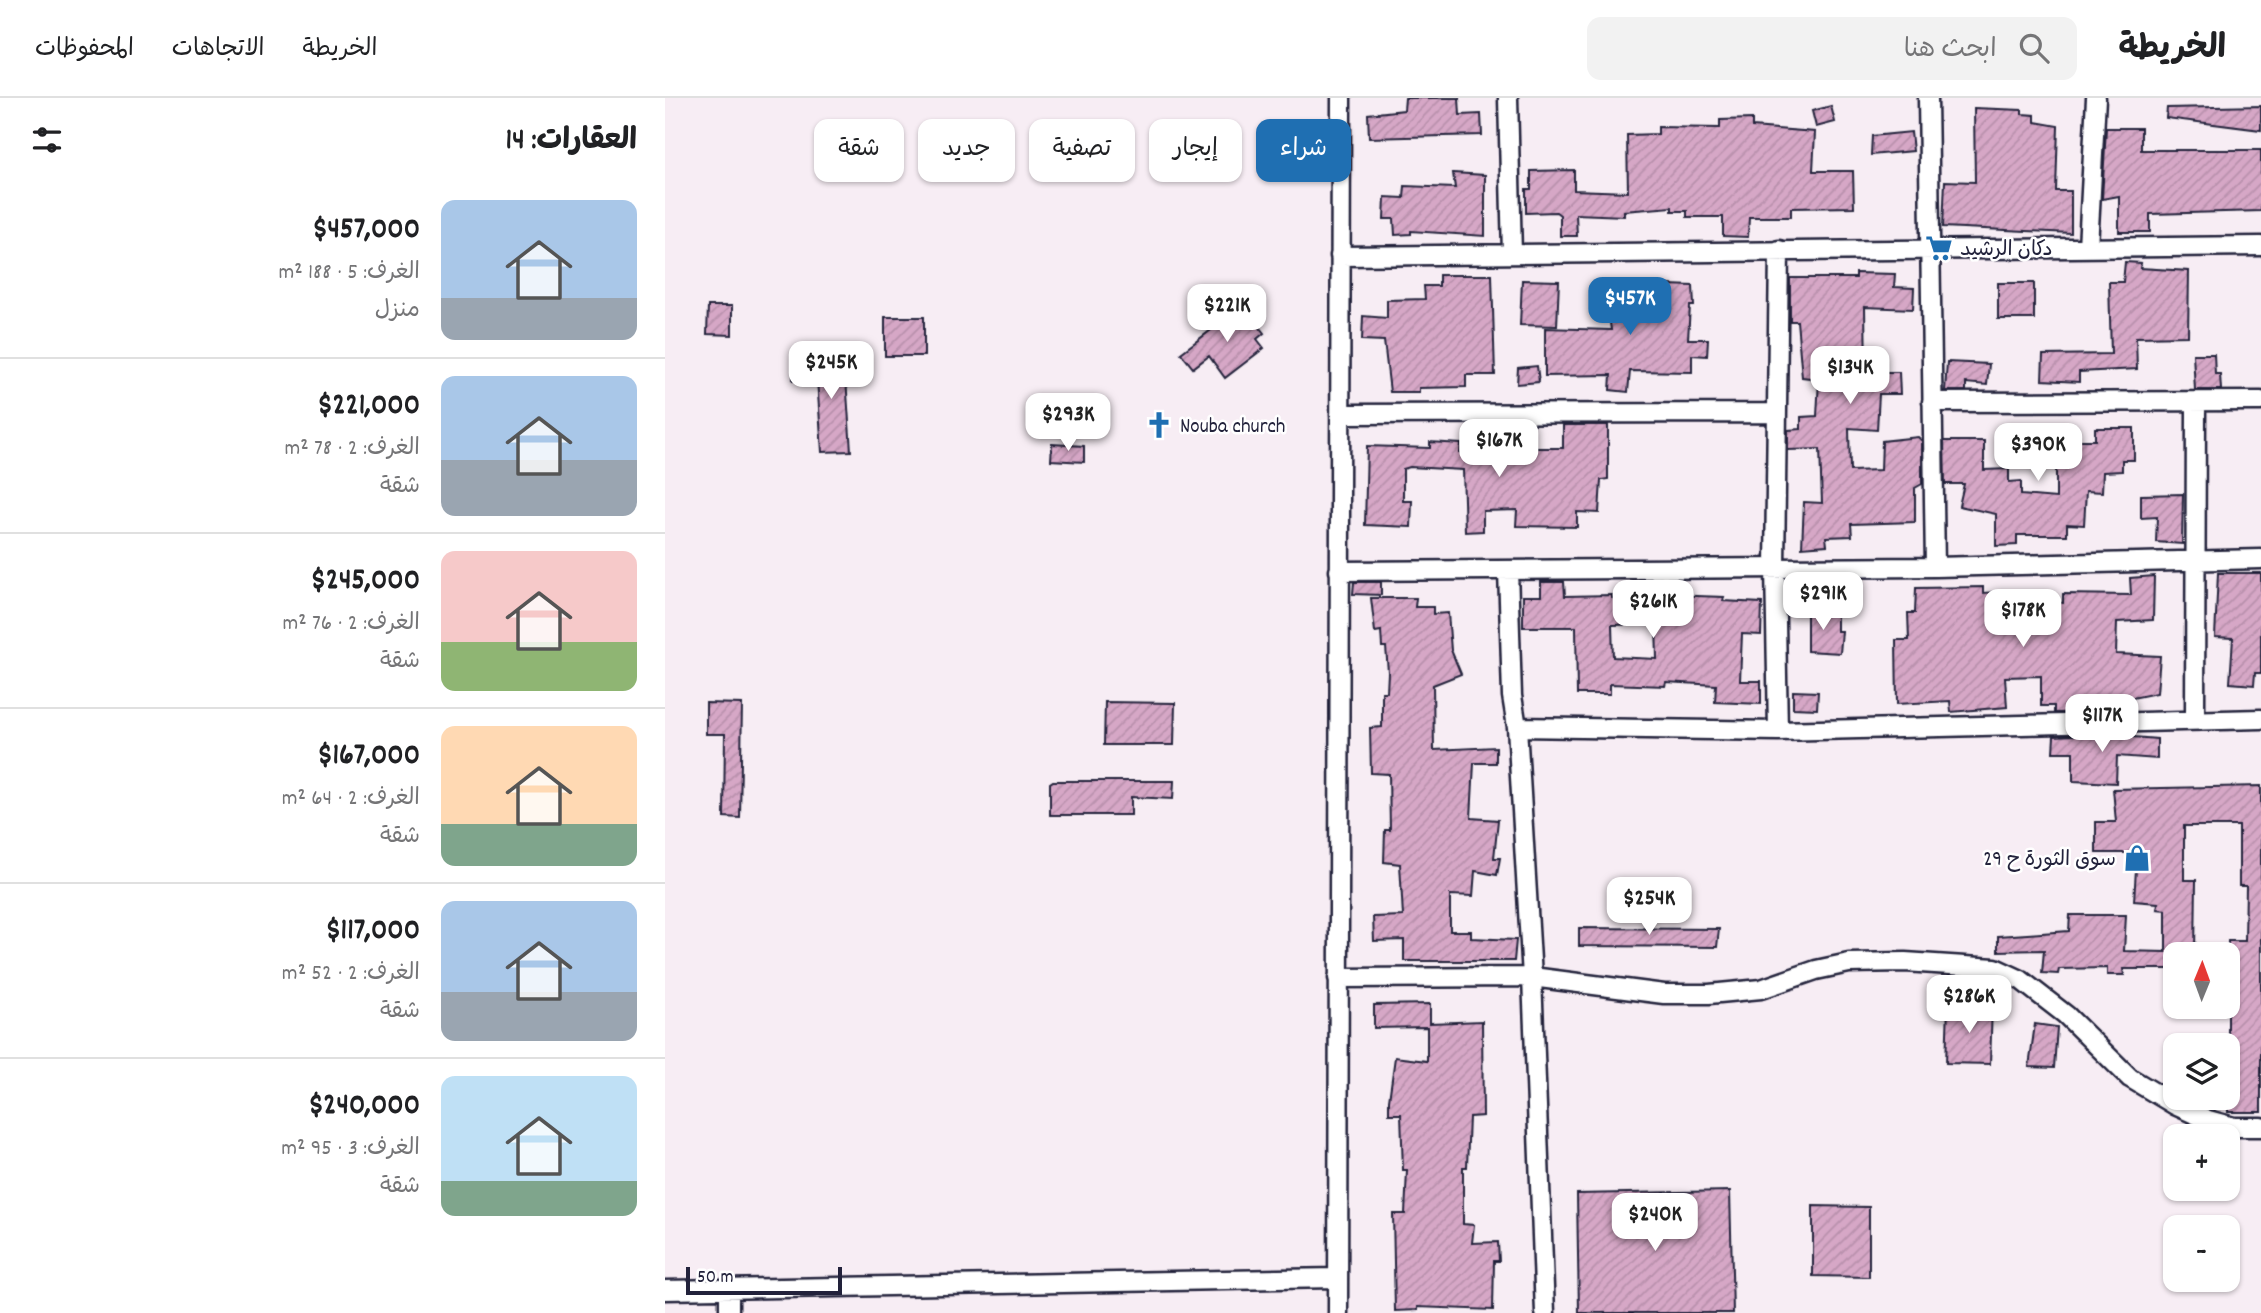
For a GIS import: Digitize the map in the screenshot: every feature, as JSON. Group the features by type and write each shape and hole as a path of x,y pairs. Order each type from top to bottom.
{"street":[{"path":"1338,1313 1341,98"},
{"path":"1509,98 1512,254"},
{"path":"1928,98 1935,567"},
{"path":"2088,247 2096,98"},
{"path":"1340,256 2261,246"},
{"path":"1778,731 1775,567 1779,250"},
{"path":"1933,402 2261,401"},
{"path":"2196,402 2196,720"},
{"path":"1340,414 1776,413"},
{"path":"1339,571 1935,567 2261,559"},
{"path":"1508,570 1512,696 1517,727 1532,978 1545,1313"},
{"path":"1517,727 1778,731 2261,719"},
{"path":"1338,978 1532,978 1664,994 1709,994 1761,989 1816,970 1849,963 1905,962 1996,968 2021,980 2066,1014 2130,1078 2208,1120 2234,1127 2261,1127"},
{"path":"665,1290 729,1291 1338,1278"},
{"path":"729,1291 729,1313"}],"building":[{"path":"1405,98 1459,98 1460,115 1481,114 1482,135 1369,138 1368,114 1404,110"},
{"path":"1831,106 1835,122 1816,127 1812,111"},
{"path":"2261,106 2261,130 2166,118 2167,108"},
{"path":"1974,108 2022,110 2022,114 2035,115 2035,122 2058,126 2056,191 2071,191 2071,233 1943,227 1945,181 1975,182"},
{"path":"1752,119 1752,127 1815,132 1813,171 1853,171 1854,207 1791,208 1791,217 1749,217 1748,237 1723,236 1723,217 1687,217 1687,211 1672,211 1672,207 1624,211 1624,216 1576,214 1577,236 1560,236 1560,215 1556,212 1526,213 1526,189 1531,189 1531,171 1574,170 1574,190 1628,192 1627,135 1658,134 1658,127 1720,128 1720,120"},
{"path":"2106,128 2141,128 2141,150 2261,150 2261,211 2150,214 2150,232 2119,232 2119,196 2102,199"},
{"path":"1911,132 1913,151 1871,155 1872,136"},
{"path":"1453,173 1485,175 1485,236 1411,231 1411,234 1395,235 1394,219 1384,219 1385,197 1404,198 1405,186 1455,188"},
{"path":"2125,262 2141,263 2140,268 2189,271 2188,336 2136,337 2137,369 2079,372 2079,382 2042,380 2043,355 2111,354 2109,282 2123,282"},
{"path":"1856,273 1895,274 1894,287 1914,288 1913,309 1865,307 1866,372 1899,372 1900,394 1879,394 1877,430 1849,428 1850,471 1881,470 1882,441 1918,437 1922,441 1922,484 1915,488 1915,522 1851,524 1852,536 1826,537 1827,545 1802,547 1804,502 1822,503 1820,449 1788,450 1788,430 1801,429 1801,417 1817,416 1819,379 1802,377 1797,321 1790,321 1790,278 1856,278"},
{"path":"1439,275 1492,275 1495,375 1466,375 1466,387 1390,392 1384,341 1362,340 1363,316 1387,318 1387,300 1425,299 1424,286 1439,286"},
{"path":"1522,280 1559,281 1557,326 1520,325"},
{"path":"1615,283 1693,286 1694,306 1690,306 1688,339 1708,339 1707,356 1692,355 1692,372 1630,371 1628,392 1610,390 1611,375 1545,376 1545,328 1611,330 1609,315 1613,315"},
{"path":"1998,283 2034,283 2034,319 1998,319"},
{"path":"708,306 732,306 732,335 707,334"},
{"path":"1221,313 1228,321 1237,314 1244,323 1252,318 1264,333 1257,339 1264,348 1225,378 1209,356 1193,368 1181,353 1211,330 1206,324"},
{"path":"885,317 924,317 924,356 885,356"},
{"path":"2193,354 2214,354 2215,374 2220,374 2221,390 2195,390"},
{"path":"794,362 857,365 857,378 846,378 851,451 822,452 817,379 793,380"},
{"path":"1947,362 1989,364 1987,385 1966,383 1966,391 1945,391"},
{"path":"1537,366 1539,382 1517,384 1518,368"},
{"path":"1563,425 1608,425 1608,479 1601,480 1599,513 1577,512 1577,527 1516,526 1517,510 1483,511 1483,531 1465,532 1463,470 1410,467 1403,469 1403,501 1412,501 1411,527 1365,525 1367,446 1430,448 1430,442 1461,444 1460,453 1493,453 1493,437 1523,437 1523,448 1563,448"},
{"path":"2095,428 2134,428 2134,460 2122,460 2122,471 2103,472 2102,492 2086,491 2084,525 2067,524 2067,535 2017,535 2017,545 1996,546 1996,514 1959,506 1964,484 1945,484 1944,441 1984,441 1984,470 2009,469 2009,482 2021,481 2021,495 2056,498 2056,464 2047,464 2047,440 2095,440"},
{"path":"1052,444 1084,446 1084,462 1051,460"},
{"path":"2183,494 2182,544 2156,542 2157,517 2141,518 2141,495"},
{"path":"2218,573 2261,573 2261,673 2255,673 2254,685 2230,683 2233,638 2215,637"},
{"path":"2154,576 2153,620 2117,622 2116,654 2160,656 2157,693 2098,705 2098,712 2054,713 2054,706 2041,706 2041,676 2005,677 2007,707 1951,712 1950,701 1897,704 1896,640 1909,640 1908,613 1915,613 1916,588 1983,587 1983,593 2011,591 2013,611 2051,611 2052,602 2063,603 2063,594 2131,595 2130,578"},
{"path":"1354,582 1381,582 1381,595 1353,594"},
{"path":"1541,582 1564,582 1565,596 1612,595 1612,598 1669,595 1724,597 1723,601 1762,603 1761,635 1742,634 1740,681 1761,681 1761,704 1715,702 1716,685 1666,682 1665,686 1610,684 1610,694 1577,694 1576,627 1523,627 1523,596 1541,596","holes":["1656,624 1657,659 1613,657 1612,625"]},
{"path":"1371,598 1416,598 1415,607 1433,607 1433,614 1448,613 1451,650 1461,674 1433,685 1434,750 1496,747 1496,763 1474,763 1471,818 1498,820 1494,858 1500,858 1497,875 1475,871 1473,896 1450,895 1450,931 1471,931 1471,938 1516,940 1514,961 1404,961 1404,940 1374,941 1373,917 1403,916 1400,864 1384,862 1385,830 1390,830 1389,774 1371,773 1370,728 1382,727 1382,692 1387,692 1388,672 1386,647 1382,647 1381,631 1375,632"},
{"path":"1807,610 1837,610 1837,631 1842,631 1840,653 1807,651"},
{"path":"1793,691 1818,692 1817,709 1793,708"},
{"path":"1105,702 1175,703 1174,745 1104,745"},
{"path":"706,703 742,704 740,818 724,817 725,734 706,734"},
{"path":"2096,734 2157,739 2157,759 2117,756 2116,783 2073,781 2073,752 2053,752 2054,736"},
{"path":"1174,781 1173,799 1131,797 1131,815 1050,815 1050,783"},
{"path":"2261,786 2261,1112 2228,1112 2240,1110 2240,1033 2228,1033 2228,1019 2240,1019 2240,942 2228,941 2245,941 2246,886 2239,886 2239,826 2184,826 2184,880 2196,880 2195,942 2166,942 2166,910 2157,909 2158,903 2134,901 2137,853 2096,853 2096,822 2116,822 2113,789"},
{"path":"2070,915 2126,915 2124,951 2163,952 2163,969 2123,969 2124,975 2107,975 2107,968 2059,969 2058,974 2042,973 2044,950 1998,951 1998,936 2069,931"},
{"path":"1579,928 1719,929 1717,947 1579,946"},
{"path":"1430,1004 1430,1023 1482,1021 1483,1116 1469,1117 1467,1167 1463,1167 1463,1224 1474,1225 1472,1243 1498,1242 1499,1261 1494,1261 1493,1310 1418,1307 1418,1310 1395,1311 1393,1214 1405,1214 1407,1170 1403,1170 1401,1114 1389,1114 1389,1100 1395,1057 1427,1061 1427,1027 1374,1028 1374,1005"},
{"path":"1948,1006 1992,1006 1990,1064 1946,1063"},
{"path":"2035,1024 2057,1027 2054,1068 2029,1067"},
{"path":"1730,1191 1733,1313 1579,1313 1577,1194"},
{"path":"1813,1206 1869,1207 1869,1277 1813,1276"}],"place":[{"name":"دكان الرشيد","path":"1939,248"},
{"name":"Nouba church","path":"1159,425"},
{"name":"سوق الثورة ح 29","path":"2137,858"}]}
